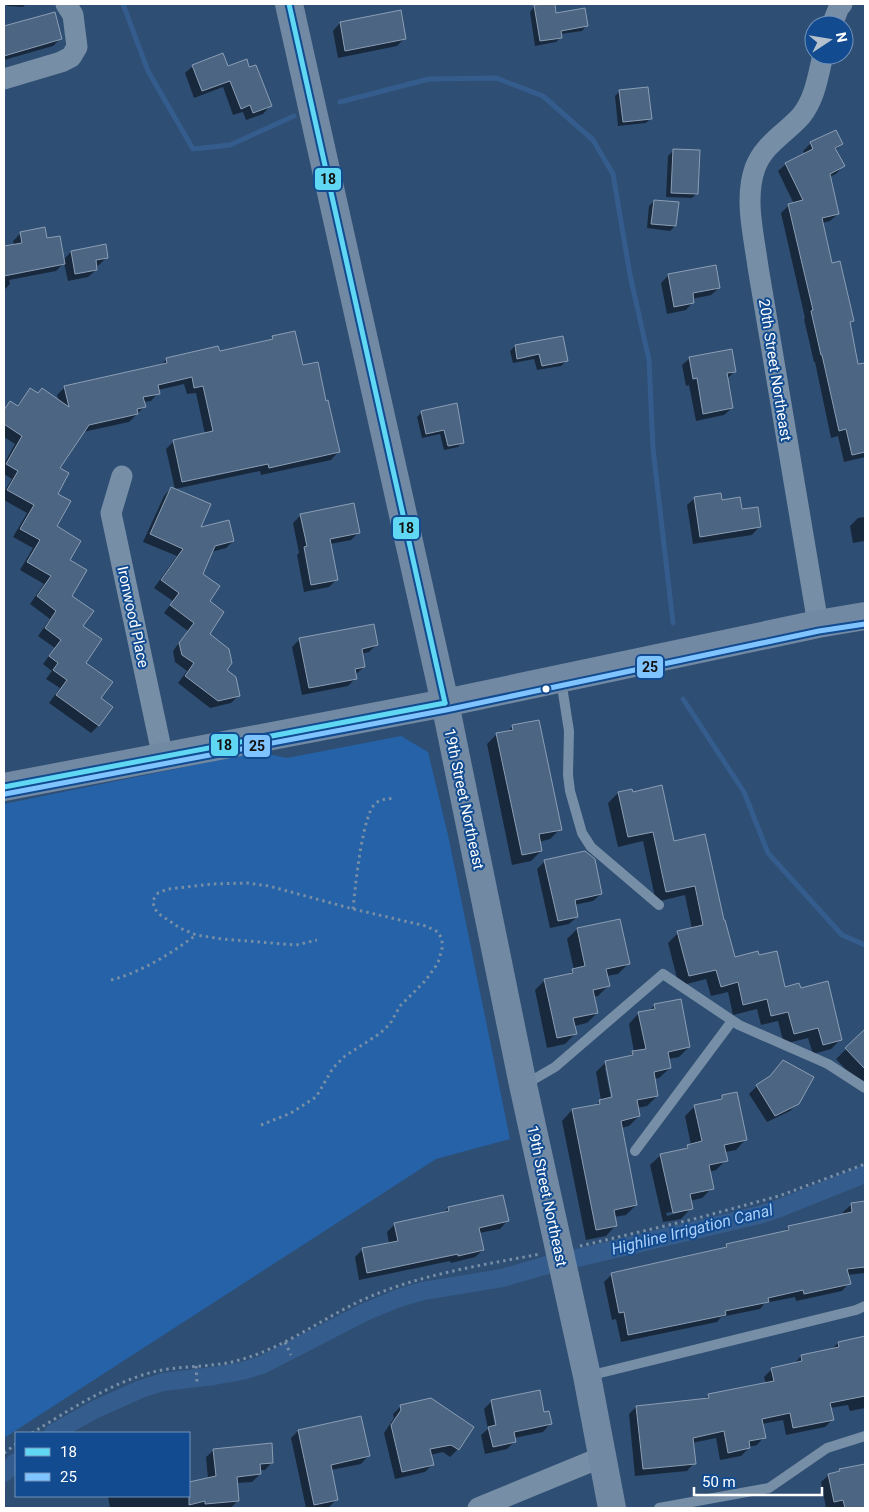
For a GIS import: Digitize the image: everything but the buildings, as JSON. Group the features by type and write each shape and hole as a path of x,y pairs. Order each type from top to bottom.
{"street":[{"path":"4,79 71,58 77,46 73,15 66,4"},
{"name":"19th Street Northeast","path":"289,4 445,703 612,1508"},
{"path":"836,15 842,4"},
{"name":"20th Street Northeast","path":"818,624 766,316 751,216 750,189 755,169 763,153 800,116 811,101 820,65"},
{"name":"Ironwood Place","path":"122,476 111,513 163,758"},
{"path":"4,787 445,703 818,624 865,616"},
{"path":"478,1508 602,1457"}],"lane":[{"path":"560,679 569,730 569,783 573,805 582,833 591,847 659,904"},
{"path":"523,1085 555,1067 663,974 739,1025 828,1064 865,1088"},
{"path":"635,1150 732,1021"},
{"path":"586,1376 856,1310 865,1306"},
{"path":"659,1508 769,1488 827,1448 865,1436"}],"path":[{"path":"353,909 361,848 369,811 375,803 395,798"},
{"path":"261,1125 291,1113 316,1097 333,1068 345,1056 380,1034 390,1024 400,1006 425,981 438,964 442,949 442,939 438,932 426,926 353,909 269,886 247,883 212,884 168,889 158,893 154,900 154,908 159,914 180,928 196,935 296,945 317,940"},
{"path":"111,980 140,970 196,935"},
{"path":"34,1432 79,1405 141,1376 158,1371 218,1365 242,1360 265,1352 357,1302 399,1285 433,1275 559,1251 694,1219 779,1196 865,1164"},
{"path":"285,1342 292,1355"},
{"path":"196,1366 197,1383"},
{"path":"4,1453 15,1445"}],"shaded area":[{"path":"401,736 428,752 448,835 510,1139 436,1159 4,1438 4,804 258,752 287,758"}],"waterway":[{"path":"123,4 148,71 193,149 230,145 294,116"},
{"path":"340,102 429,79 496,78 543,96 593,140 613,174 630,275 649,360 653,449 673,623"},
{"path":"683,699 744,792 768,853 842,935 865,945"},
{"name":"Highline Irrigation Canal","path":"573,1259 759,1215 865,1174"},
{"name":"Highline Irrigation Canal","path":"55,1432 94,1410 141,1389 163,1382 214,1376 262,1365 365,1312 399,1298 423,1291 502,1278 547,1265"},
{"name":"Highline Irrigation Canal","path":"4,1473 15,1463"}],"transit line":[{"name":"18","path":"289,4 445,703"},
{"name":"25","path":"5,794 446,710 819,631 865,624"},
{"name":"18","path":"4,787 445,703"}]}
